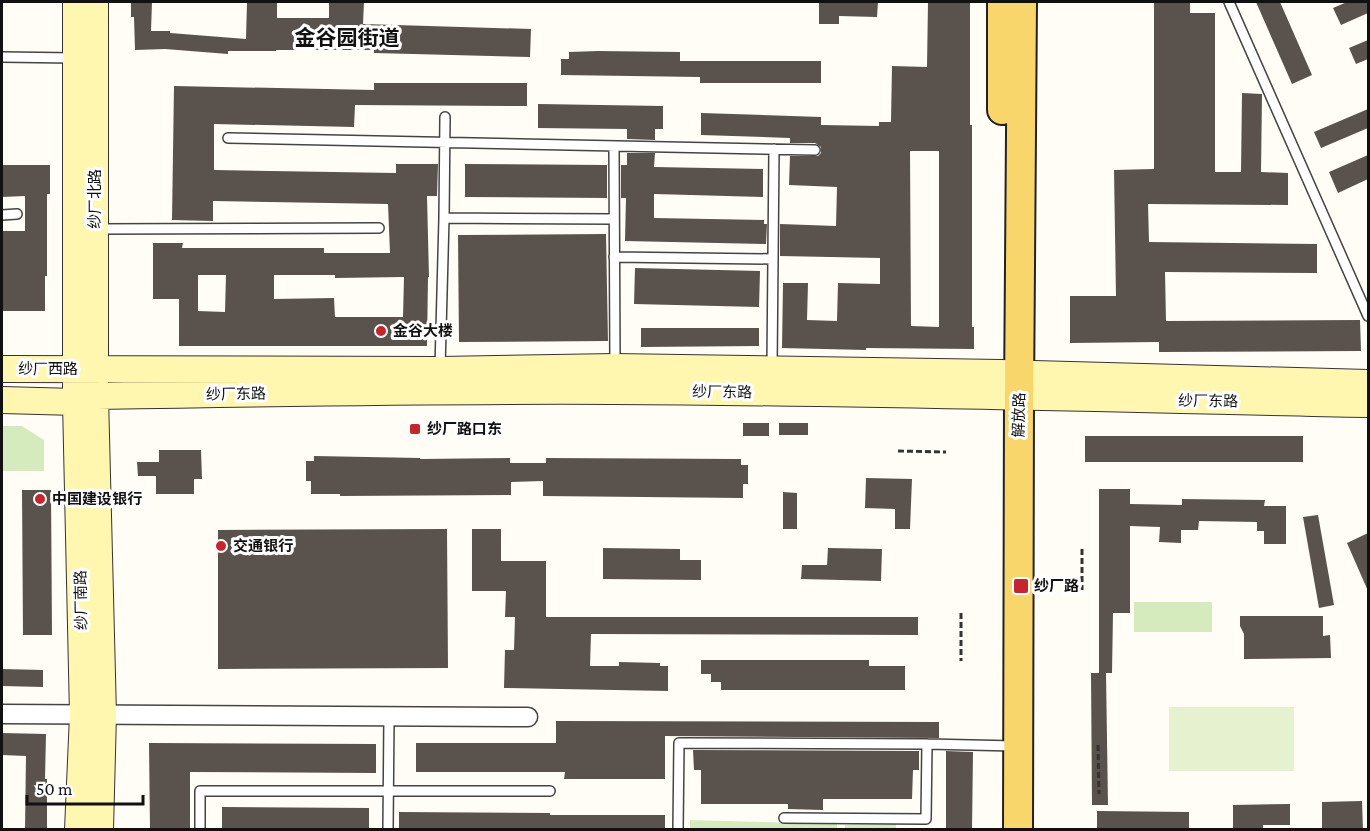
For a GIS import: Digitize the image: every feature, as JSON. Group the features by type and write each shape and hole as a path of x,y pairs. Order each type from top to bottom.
{"main road":[{"name":"纱厂北路","path":"76,2 76,58 85,229"},
{"name":"纱厂北路","path":"85,370 85,229 95,2"},
{"name":"解放路","path":"1002,2 1010,385 1010,746 1003,830"},
{"name":"解放路","path":"1010,385 1022,2"},
{"name":"纱厂东路","path":"85,370 440,370 615,367 772,369 1010,385 1368,404"},
{"name":"纱厂西路","path":"2,369 85,370"},
{"name":"纱厂南路","path":"85,370 93,715 100,830"},
{"name":"纱厂东路","path":"86,399 488,391 760,392 1010,385 1368,383"},
{"path":"2,400 86,399"},
{"name":"纱厂南路","path":"78,830 93,715"},
{"name":"解放路","path":"1010,746 1018,830"}],"street":[{"path":"2,714 528,717"}],"lane":[{"path":"1229,2 1368,316"},
{"path":"2,57 76,58"},
{"path":"440,370 445,117"},
{"path":"228,138 815,150"},
{"path":"614,146 615,367"},
{"path":"772,369 774,149"},
{"path":"2,215 17,214"},
{"path":"444,218 614,219"},
{"path":"85,229 379,228"},
{"path":"614,257 773,259"},
{"path":"388,830 389,716"},
{"path":"678,830 679,743 1010,746"},
{"path":"784,818 926,819 927,744"},
{"path":"200,830 200,791 550,791"},
{"path":"841,819 841,830"}],"path":[{"path":"898,451 946,452"},
{"path":"1082,549 1082,590"},
{"path":"961,613 962,661"},
{"path":"1098,746 1099,794"}],"green space":[{"path":"2,426 22,426 44,440 44,471 2,471"},
{"path":"1134,602 1212,602 1212,632 1134,632"},
{"path":"1169,707 1294,707 1294,771 1169,771"},
{"path":"690,820 837,824 837,829 690,829"},
{"path":"896,824 896,829 845,829 845,825"}],"building":[{"path":"131,2 152,2 151,31 246,39 247,2 277,2 277,18 329,18 329,2 364,2 363,24 531,29 530,57 374,53 374,50 228,51 228,54 165,49 135,50"},
{"path":"819,2 878,2 877,17 839,16 839,24 819,24"},
{"path":"928,2 970,2 974,349 782,348 783,283 808,283 807,320 837,321 838,283 880,284 880,258 780,256 780,224 836,226 837,187 789,185 790,156 818,156 821,153 821,147 815,143 790,143 790,138 701,135 701,113 821,117 821,125 879,126 879,122 891,122 892,66 927,67","holes":["910,151 939,151 939,327 911,326"]},
{"path":"1154,2 1190,2 1190,13 1215,13 1215,172 1241,172 1242,93 1262,94 1261,172 1288,173 1288,205 1148,204 1149,242 1317,244 1317,273 1165,272 1166,321 1360,320 1361,351 1159,352 1159,342 1070,343 1070,296 1116,296 1114,170 1154,169"},
{"path":"1256,2 1280,2 1312,75 1292,84"},
{"path":"1347,2 1368,2 1368,13 1341,25 1333,8"},
{"path":"1368,40 1368,59 1356,64 1349,48"},
{"path":"569,52 680,52 680,61 821,61 821,83 700,83 700,77 561,75 561,59 569,59"},
{"path":"374,83 527,83 527,106 355,105 354,127 214,124 214,170 396,173 396,164 438,164 437,196 427,196 429,277 427,346 179,346 179,299 153,299 153,243 183,243 182,248 324,248 324,253 390,253 388,204 213,201 213,221 172,220 174,86 374,90","holes":["198,275 226,275 225,312 198,311","274,275 335,275 335,278 404,277 403,317 335,317 334,298 274,299"]},
{"path":"538,104 663,106 663,129 655,129 655,140 627,139 627,129 538,128"},
{"path":"1368,109 1368,128 1321,148 1314,132"},
{"path":"627,153 655,153 654,167 763,169 763,197 654,194 654,218 764,220 764,224 767,224 766,244 625,241 626,198 621,198 621,165 627,165"},
{"path":"1368,155 1368,179 1338,193 1329,172"},
{"path":"465,164 607,165 607,198 465,197"},
{"path":"2,165 50,165 50,194 47,194 45,311 2,311 2,231 25,231 25,196 2,197"},
{"path":"606,234 608,341 459,342 458,235"},
{"path":"635,268 760,271 759,307 634,304"},
{"path":"641,328 759,328 759,346 641,347"},
{"path":"743,423 769,423 769,436 743,436"},
{"path":"779,423 808,423 808,435 779,435"},
{"path":"1085,436 1303,436 1303,462 1085,462"},
{"path":"159,450 201,450 202,479 194,479 194,494 156,494 156,476 138,476 137,462 159,462"},
{"path":"314,456 420,459 510,458 510,463 546,463 546,458 741,459 741,465 748,465 748,484 743,484 743,498 543,496 543,481 511,482 511,495 340,496 340,494 311,494 311,481 306,481 306,461 314,461"},
{"path":"866,478 912,479 910,529 895,529 895,509 865,508"},
{"path":"1099,489 1130,489 1130,504 1182,505 1182,499 1265,500 1264,506 1286,506 1286,544 1264,544 1264,531 1257,531 1257,522 1199,521 1198,530 1181,530 1181,543 1159,542 1160,527 1130,526 1130,613 1113,613 1112,673 1106,673 1108,805 1092,805 1091,673 1099,673"},
{"path":"22,490 51,490 52,635 23,635"},
{"path":"783,492 797,493 797,529 783,529"},
{"path":"1318,515 1334,605 1319,608 1303,517"},
{"path":"447,529 448,668 218,669 218,530"},
{"path":"472,529 501,529 501,561 546,561 546,617 918,617 918,635 591,634 590,666 619,666 619,662 660,663 660,666 668,666 668,691 504,688 505,650 514,650 515,617 505,617 506,591 472,591"},
{"path":"1368,533 1368,591 1347,543"},
{"path":"603,548 680,549 680,560 701,560 701,580 603,579"},
{"path":"828,548 882,549 881,581 801,579 802,565 827,565"},
{"path":"1240,616 1323,616 1323,636 1330,635 1331,658 1244,659 1244,634 1240,626"},
{"path":"701,660 869,660 869,666 905,666 905,690 721,690 721,682 711,682 711,674 701,674"},
{"path":"2,669 43,670 43,687 2,686"},
{"path":"556,721 939,722 939,738 665,736 665,779 564,779 565,772 416,772 416,743 556,743"},
{"path":"2,733 46,734 47,830 25,830 26,756 2,755"},
{"path":"149,743 376,744 376,773 190,772 190,830 150,830"},
{"path":"693,750 919,751 919,770 913,770 912,799 823,799 823,810 788,809 788,804 701,804 701,770 694,770"},
{"path":"946,751 973,752 972,830 946,830"},
{"path":"1362,801 1363,830 1322,830 1322,802"},
{"path":"1290,804 1290,825 1263,825 1263,830 1233,830 1233,805"},
{"path":"222,807 369,808 369,830 222,830"},
{"path":"1097,811 1189,812 1189,830 1097,830"},
{"path":"399,812 665,815 665,830 399,830"}],"place":[{"name":"金谷大楼","path":"381,331"},
{"name":"纱厂路口东","path":"415,429"},
{"name":"中国建设银行","path":"40,499"},
{"name":"交通银行","path":"221,546"},
{"name":"纱厂路","path":"1021,586"}],"district":[{"name":"金谷园街道","path":"347,38"}]}
